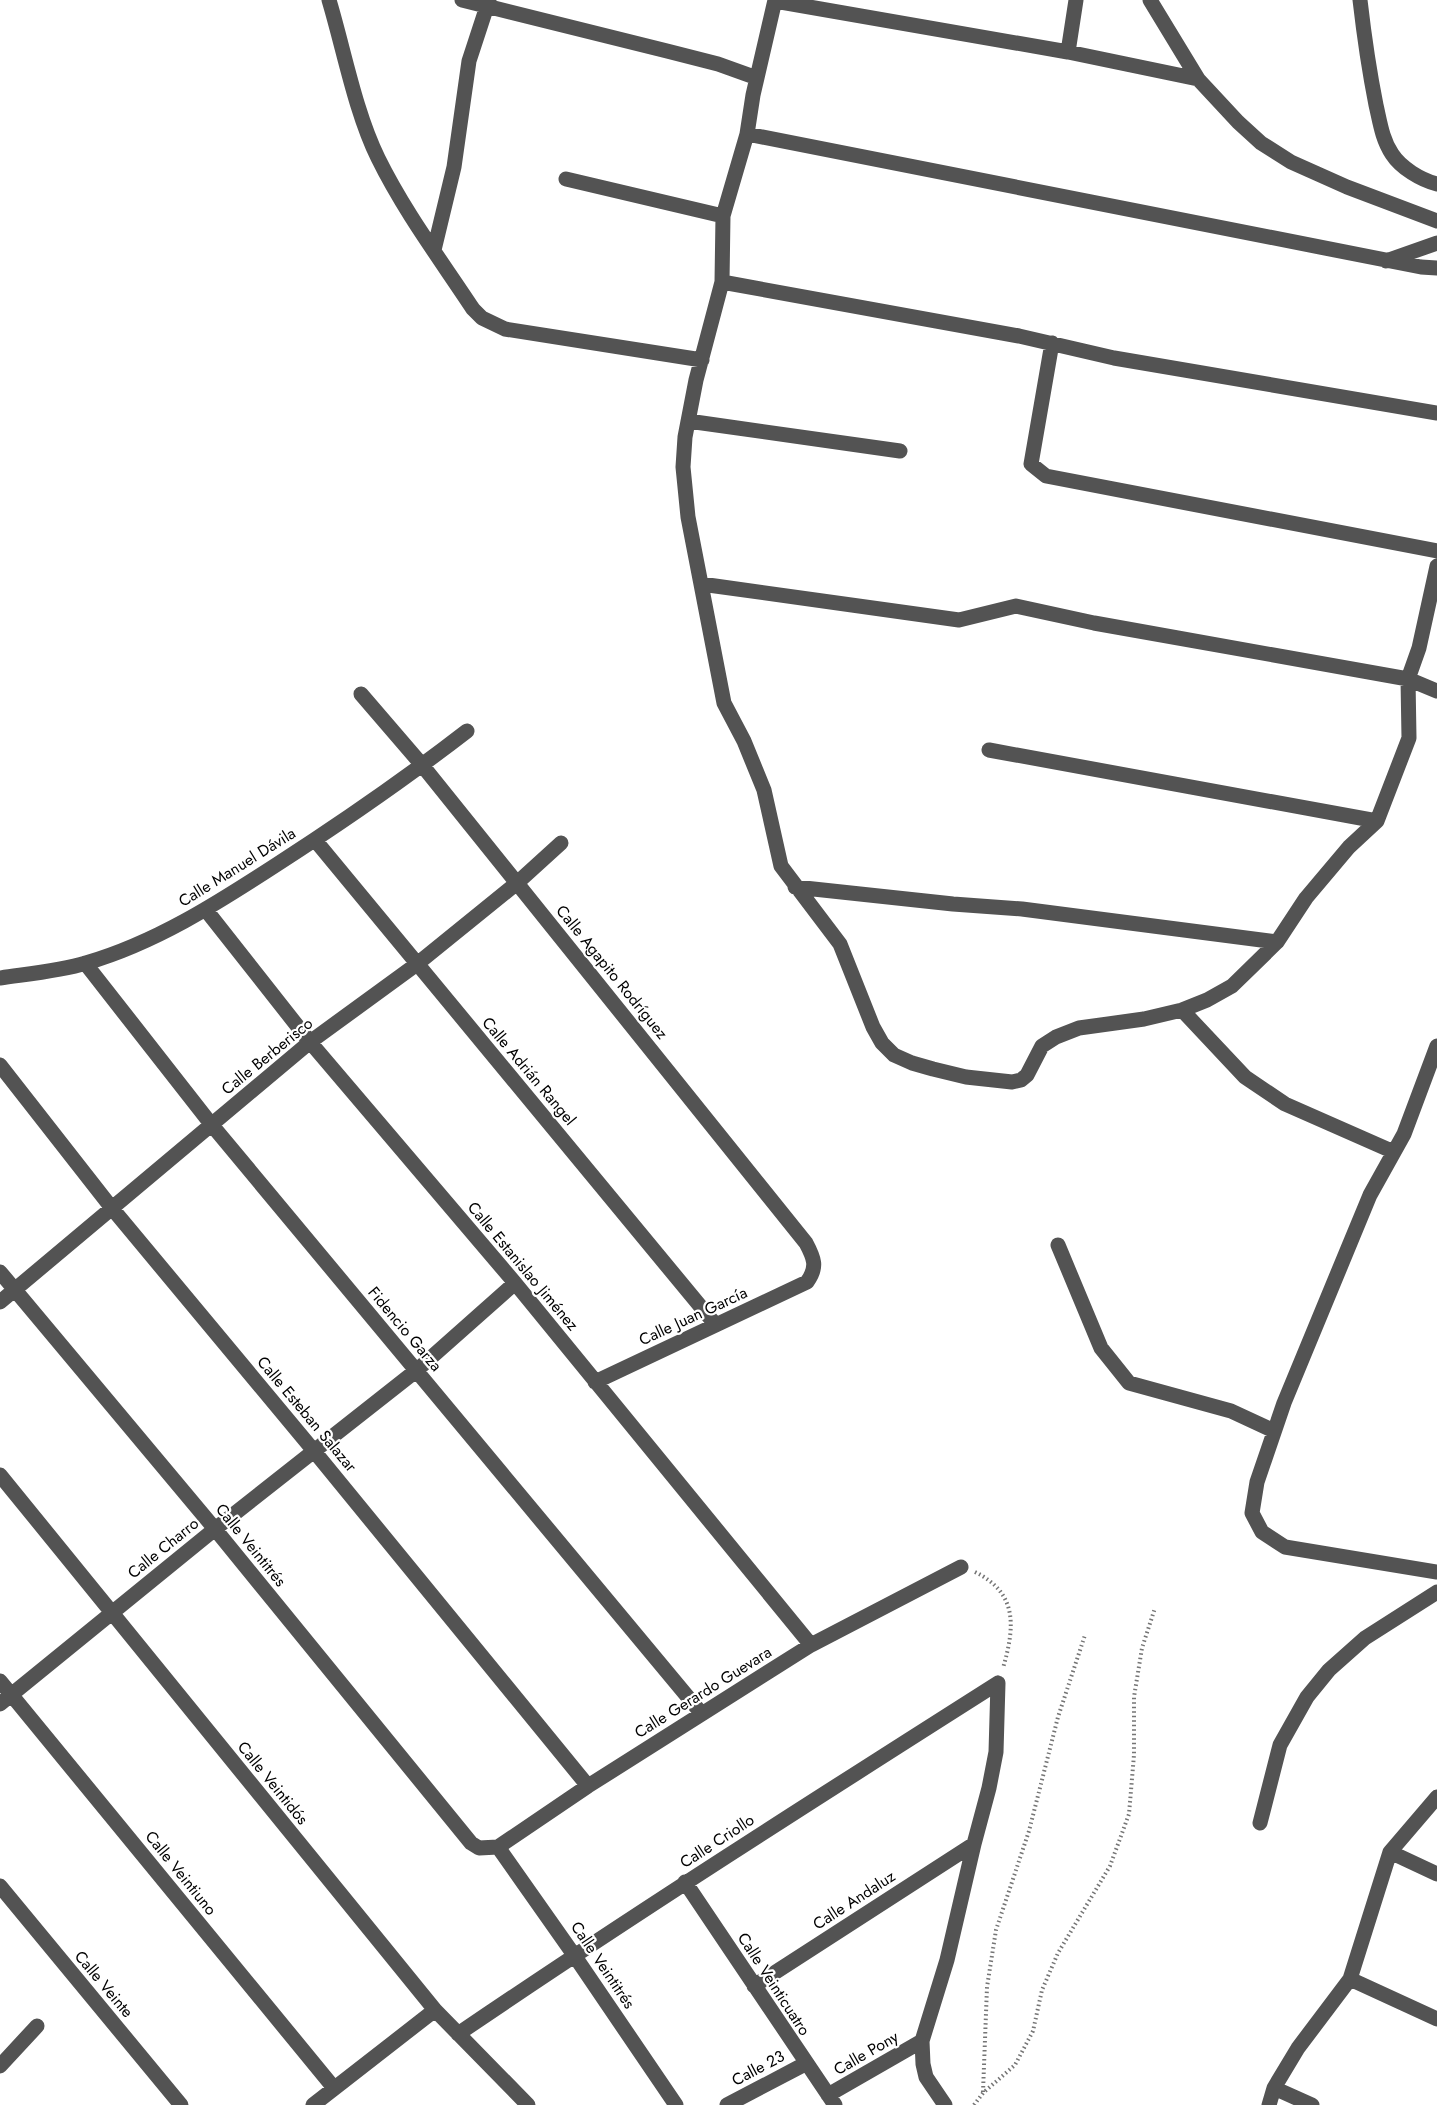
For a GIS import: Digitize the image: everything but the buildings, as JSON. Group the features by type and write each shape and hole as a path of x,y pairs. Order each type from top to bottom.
{"street":[{"path":"329,0 366,130 378,157 401,200 472,309 491,324 528,333 702,360"},
{"path":"462,0 488,3 687,56 757,78"},
{"path":"1068,52 1076,0"},
{"path":"1150,0 1198,79 1261,143 1291,162 1347,188 1437,221"},
{"path":"1360,0 1369,72 1382,134 1392,155 1409,170 1437,184"},
{"path":"1198,79 1068,52 775,1 747,134 723,216 722,282 688,421 683,467 688,517 724,704 744,741 764,790 781,866 840,944 873,1027 882,1043 894,1055 912,1063 966,1077 1012,1082 1021,1080 1026,1075 1042,1046 1056,1037 1079,1028 1144,1019 1182,1010 1207,1000 1232,986 1277,942 1306,898 1349,847 1377,821 1409,738 1408,679 1419,648 1437,566"},
{"path":"434,250 454,167 469,61 488,3"},
{"path":"747,134 1386,261 1437,268"},
{"path":"566,179 723,216"},
{"path":"1386,261 1437,243"},
{"path":"722,282 1052,344 1114,358 1437,413"},
{"path":"1052,344 1031,464 1046,476 1437,551"},
{"path":"688,421 900,452"},
{"path":"701,584 959,620 1016,606 1094,623 1408,679 1437,691"},
{"name":"Calle Agapito Rodríguez","path":"361,694 423,765 806,1243 814,1264 813,1274 807,1282"},
{"name":"Calle Manuel Dávila","path":"0,978 85,963 145,940 206,910 315,840 423,765 467,731"},
{"path":"989,750 1377,821"},
{"name":"Calle Adrián Rangel","path":"315,840 715,1324"},
{"name":"Calle Berberisco","path":"0,1302 310,1042 417,964 517,883 561,843"},
{"path":"795,887 1022,909 1277,942"},
{"name":"Calle Estanislao Jiménez","path":"206,910 310,1042 515,1283 811,1645"},
{"name":"Fidencio Garza","path":"85,963 211,1124 702,1714"},
{"path":"1182,1010 1245,1077 1285,1104 1394,1152"},
{"path":"1437,1046 1404,1134 1370,1195 1301,1360 1257,1482 1252,1513 1262,1532 1285,1547 1437,1572"},
{"name":"Calle Esteban Salazar","path":"0,1065 111,1207 588,1786"},
{"path":"1058,1245 1101,1348 1129,1383 1231,1411 1274,1431"},
{"name":"Calle Veintitrés","path":"0,1272 215,1529 471,1843 479,1848 498,1847 676,2105"},
{"name":"Calle Juan García","path":"595,1383 807,1282"},
{"name":"Calle Charro","path":"6,1699 215,1529 417,1370 515,1283"},
{"name":"Calle Veintidós","path":"0,1475 435,2010 528,2105"},
{"name":"Calle Gerardo Guevara","path":"498,1847 588,1786 811,1645 961,1567"},
{"path":"1260,1823 1280,1745 1307,1697 1329,1670 1365,1638 1437,1592"},
{"name":"Calle Veintiuno","path":"0,1681 6,1699 334,2088"},
{"path":"945,2105 927,2077 923,2064 922,2041 947,1960 989,1788 996,1752 998,1683"},
{"name":"Calle Criollo","path":"458,2034 685,1882 998,1683"},
{"path":"1269,2105 1274,2088 1298,2048 1350,1979 1390,1852 1437,1797"},
{"name":"Calle Andaluz","path":"754,1986 974,1844"},
{"path":"1390,1852 1437,1874"},
{"name":"Calle Veinticuatro","path":"685,1882 805,2064 832,2100"},
{"name":"Calle Veinte","path":"0,1886 181,2105"},
{"path":"1350,1979 1437,2019"},
{"path":"313,2105 435,2010"},
{"path":"0,2066 37,2026"},
{"name":"Calle Pony","path":"832,2100 922,2041"},
{"name":"Calle 23","path":"728,2105 805,2064"},
{"path":"1274,2088 1312,2105"}],"path":[{"path":"961,1567 977,1572 1003,1592 1011,1612 1010,1635 998,1683"},
{"path":"975,2105 983,2093 1015,2065 1033,2031 1042,1990 1058,1953 1110,1866 1129,1814 1134,1755 1134,1697 1142,1648 1155,1608"},
{"path":"983,2093 987,1987 996,1930 1029,1831 1058,1717 1085,1635"}]}
